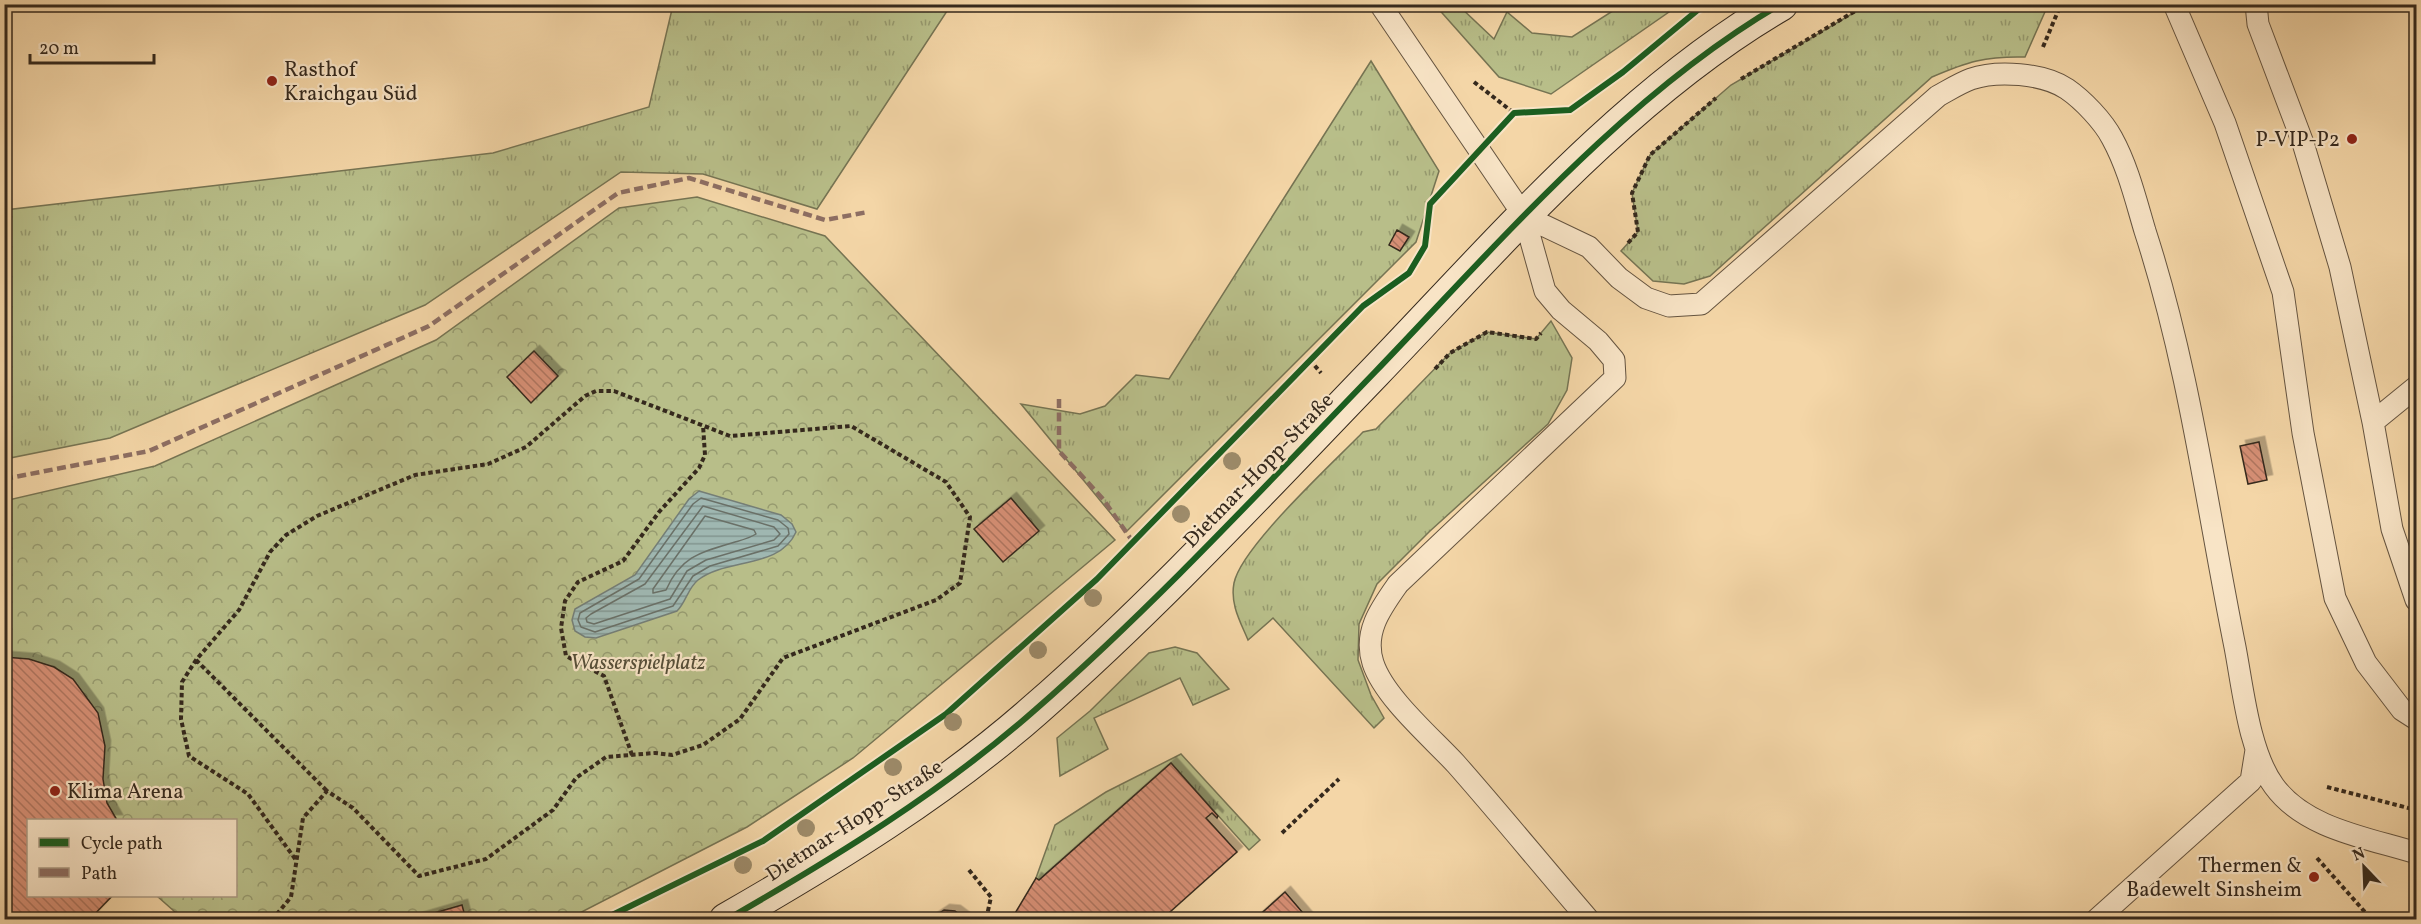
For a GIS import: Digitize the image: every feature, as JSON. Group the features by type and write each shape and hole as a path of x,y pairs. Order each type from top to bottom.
{"street":[{"name":"Dietmar-Hopp-Straße","path":"726,920 799,879 913,806 1034,712 1170,584 1524,216 1629,116 1698,59 1781,4"}],"lane":[{"path":"1380,4 1524,216 1545,291 1561,310 1604,347 1614,360 1615,378 1398,584 1377,613 1370,639 1373,663 1393,697 1456,764 1589,920"},
{"path":"2174,4 2226,123 2283,292 2303,433 2335,598 2366,663 2402,710 2416,719"},
{"path":"2256,4 2258,24 2303,143 2340,267 2373,422 2392,529 2416,600"},
{"path":"1524,216 1589,247 1619,278 1646,297 1669,306 1701,304 1938,96 1971,79 2001,74 2030,78 2066,88 2087,107 2112,137 2155,261 2181,357 2219,568 2256,750 2271,783 2291,806 2318,821 2416,853"},
{"path":"2373,422 2416,387"},
{"path":"2096,920 2252,781 2256,750"}],"path":[{"path":"2030,78 2061,4"},
{"path":"196,660 327,791 353,808 419,876 486,859 553,810 576,778 606,757 672,755 703,745 740,719 783,658 936,600 960,584 970,517 946,482 851,426 730,436 614,391 597,391 585,396 526,447 488,464 415,475 317,516 286,535 270,552 239,610 196,660 182,682 181,719 189,756 248,794 297,860"},
{"path":"632,755 604,676 566,656 561,628 565,601 578,582 623,561 659,512 699,468 705,455 703,425"},
{"path":"1282,834 1339,779"},
{"path":"2320,785 2416,810"},
{"path":"272,920 291,897 303,818 327,791"},
{"path":"969,870 991,897 986,920"}],"green space":[{"path":"673,5 951,5 817,209 703,174 621,172 425,305 110,438 5,459 5,210 493,153 649,107"},
{"path":"1435,5 1458,5 1494,39 1507,12 1532,33 1572,37 1622,5 1679,5 1551,94 1499,77"},
{"path":"1867,5 2048,5 2025,57 1977,61 1932,77 1710,276 1684,284 1653,281 1621,251 1638,232 1632,193 1650,155 1731,85"},
{"path":"1371,61 1439,171 1416,242 1126,532 1021,404 1080,414 1105,406 1136,375 1169,379"},
{"name":"Wasserspielplatz","path":"697,197 825,236 1115,540 853,758 747,827 568,919 183,919 158,897 237,897 237,819 27,819 27,897 111,897 89,919 5,920 4,501 155,466 436,340 619,208"},
{"path":"1551,321 1572,358 1567,390 1548,424 1430,531 1377,584 1359,624 1358,660 1371,695 1384,718 1374,728 1273,618 1248,640 1236,612 1233,598 1234,583 1240,567 1270,527 1311,483 1363,432 1376,429 1450,353 1487,332 1536,339"},
{"path":"1175,647 1197,653 1229,689 1193,705 1180,678 1094,718 1108,749 1060,776 1057,738 1090,711 1149,653"},
{"path":"1181,754 1260,840 1249,850 1171,763 1039,880 1036,878 1055,825 1106,792"}],"water":[{"path":"699,491 781,515 792,524 796,532 788,544 778,552 752,562 723,568 698,580 677,611 596,638 585,637 575,631 572,620 575,609 635,575 689,499"}],"building":[{"path":"1397,230 1409,237 1400,251 1389,245"},
{"path":"534,351 558,376 531,403 507,377"},
{"path":"2259,442 2267,480 2248,484 2240,446"},
{"path":"1011,498 1039,531 1003,562 974,529"},
{"name":"Klima Arena","path":"4,657 29,659 54,667 73,679 98,713 105,746 103,779 107,803 116,819 27,819 27,897 111,897 89,920 4,920"},
{"path":"1171,763 1218,816 1217,818 1212,813 1206,818 1237,852 1161,920 1011,920 1036,878 1039,880"},
{"path":"1285,892 1309,920 1254,920"},
{"path":"462,905 466,920 410,920"},
{"path":"944,910 955,911 967,920 929,920"}],"marked path":[{"path":"4,479 149,451 429,326 618,193 689,178 825,220 868,212"},
{"path":"1059,399 1059,451 1103,499 1133,542"}],"cycle path":[{"path":"602,920 763,841 946,714 1097,579 1363,306 1409,273 1425,246 1430,204 1514,113 1570,110 1623,72 1705,4"},
{"path":"726,920 807,873 925,796 963,769 1035,710 1123,629 1208,545 1566,174 1669,81 1724,40 1781,4"}],"place":[{"name":"Rasthof Kraichgau Süd","path":"272,81"},
{"name":"P-VIP-P2","path":"2352,139"},
{"name":"Klima Arena","path":"55,791"},
{"name":"Thermen & Badewelt Sinsheim","path":"2314,877"}]}
